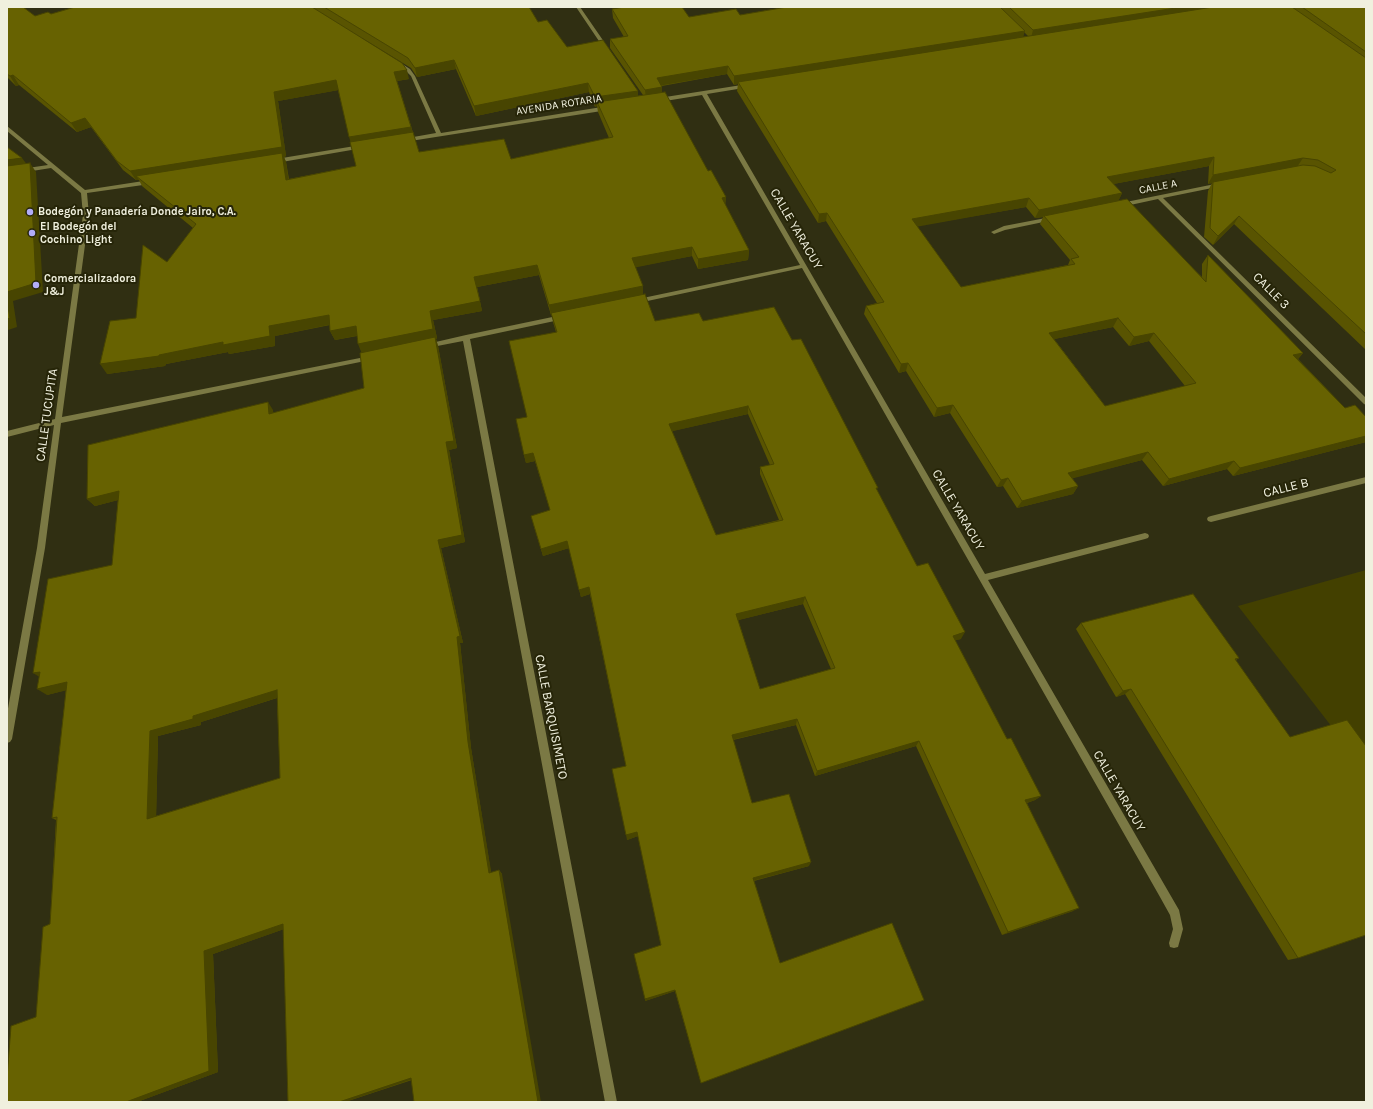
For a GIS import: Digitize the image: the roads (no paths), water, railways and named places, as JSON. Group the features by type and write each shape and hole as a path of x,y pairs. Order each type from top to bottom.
{"street":[{"path":"578,7 610,54"},
{"path":"389,58 408,70 413,76 440,135"},
{"path":"652,101 751,85"},
{"name":"CALLE YARACUY","path":"704,92 1175,914 1178,929 1174,943"},
{"name":"AVENIDA ROTARIA","path":"401,141 613,107"},
{"path":"7,128 84,192 153,181"},
{"path":"269,162 370,146"},
{"path":"7,173 52,166"},
{"name":"CALLE A","path":"1113,206 1228,184"},
{"name":"CALLE TUCUPITA","path":"7,739 41,548 86,215 84,192"},
{"name":"CALLE 3","path":"1159,197 1366,402"},
{"path":"994,232 1004,228 1059,217"},
{"path":"628,304 804,266"},
{"path":"423,347 566,316"},
{"name":"CALLE BARQUISIMETO","path":"466,337 611,1102"},
{"path":"7,434 58,421 376,356"},
{"name":"CALLE B","path":"1211,520 1366,480"},
{"path":"983,578 1145,536"}],"place":[{"name":"Bodegón y Panadería Donde Jairo, C.A.","path":"30,212"},
{"name":"El Bodegón del Cochino Light","path":"32,233"},
{"name":"Comercializadora J&J","path":"36,285"}]}
